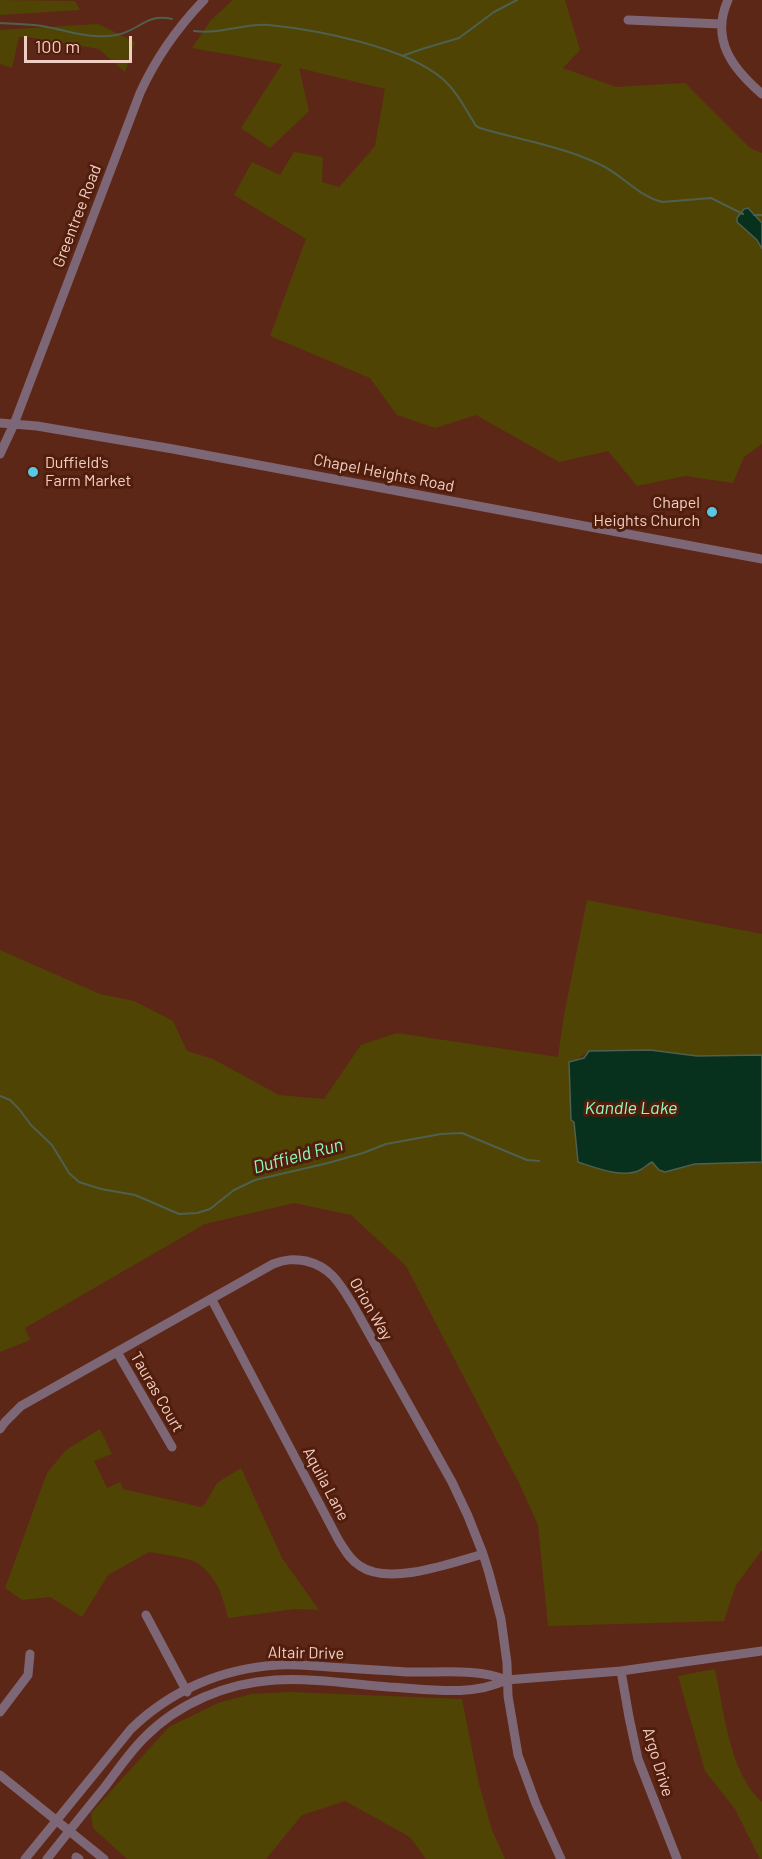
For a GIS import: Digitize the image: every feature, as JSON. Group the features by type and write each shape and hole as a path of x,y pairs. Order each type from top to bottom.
{"street":[{"name":"Greentree Road","path":"0,454 14,424 141,90 152,67 181,24 204,0"},
{"path":"728,0 721,24 723,43 728,55 746,80 762,94"},
{"path":"628,20 721,24"},
{"name":"Chapel Heights Road","path":"0,423 173,449 762,559"},
{"name":"Orion Way","path":"0,1429 21,1406 273,1264 294,1259 315,1263 334,1275 452,1482 468,1516 483,1554 501,1619 507,1663 506,1680"},
{"name":"Aquila Lane","path":"212,1300 339,1541 352,1560 372,1571 399,1573 438,1567 483,1554"},
{"name":"Tauras Court","path":"117,1352 172,1448"},
{"path":"146,1615 193,1702"},
{"name":"Altair Drive","path":"47,1859 144,1738 193,1702 233,1687 278,1680 442,1690 483,1689 506,1680 621,1671 762,1651"},
{"path":"0,1712 28,1675 30,1654"},
{"name":"Altair Drive","path":"25,1859 131,1729 145,1716 186,1689 228,1673 280,1665 480,1673 506,1680"},
{"name":"Argo Drive","path":"621,1671 638,1759 676,1859"},
{"path":"506,1680 512,1729 518,1755 536,1804 561,1859"},
{"path":"0,1775 104,1859"},
{"path":"90,1779 103,1789"}],"shaded area":[{"path":"0,0 75,1 80,10 0,15"},
{"path":"233,0 565,0 580,50 563,68 616,87 685,83 750,148 762,153 762,444 744,457 733,483 685,476 637,486 608,451 559,462 476,415 435,428 397,415 370,378 270,336 306,239 234,195 252,162 280,175 294,152 323,157 322,182 339,187 375,146 385,89 299,68 309,111 270,148 241,128 282,64 192,48 211,20"},
{"path":"98,24 135,42 125,72 99,49 28,37 19,37 12,68 0,64 0,30"},
{"path":"587,900 762,934 762,1057 697,1056 659,1051 589,1051 569,1065 579,1163 618,1173 652,1162 665,1172 705,1163 762,1162 762,1550 736,1585 724,1621 548,1626 538,1525 519,1483 406,1266 351,1215 294,1203 205,1224 25,1328 30,1340 0,1352 0,950 100,994 134,1001 173,1021 187,1051 213,1059 279,1095 324,1099 361,1045 397,1033 558,1057"},
{"path":"100,1429 112,1454 94,1461 107,1488 120,1482 123,1489 201,1507 217,1483 241,1468 282,1558 319,1610 295,1609 228,1618 218,1586 202,1567 186,1559 149,1552 108,1575 82,1617 50,1597 22,1600 5,1588 47,1473 66,1450"},
{"path":"715,1669 735,1758 751,1790 762,1802 762,1859 735,1809 705,1771 678,1676"},
{"path":"290,1692 462,1699 479,1784 492,1830 505,1859 426,1859 410,1837 345,1801 302,1815 266,1859 127,1859 93,1828 91,1813 169,1727 218,1703 251,1694"}],"water":[{"path":"748,208 762,223 762,249 757,240 737,222 737,218 744,209"},
{"name":"Kandle Lake","path":"650,1050 697,1056 762,1055 762,1162 695,1164 665,1172 659,1170 652,1162 640,1170 617,1173 578,1162 574,1122 571,1120 569,1062 584,1058 589,1051"}],"waterway":[{"path":"402,56 459,38 494,12 517,0"},
{"path":"0,23 37,25 88,35 107,36 124,33 155,18 172,19"},
{"path":"194,31 269,25 312,31 385,49 428,68 444,80 458,96 476,126 480,128 585,158 607,168 644,195 662,202 711,198 743,214"},
{"path":"754,215 762,215"},
{"name":"Duffield Run","path":"0,1096 10,1100 19,1109 31,1125 52,1145 69,1173 79,1182 101,1189 135,1195 179,1214 197,1213 210,1209 234,1190 255,1180 328,1163 386,1144 441,1134 462,1133 527,1160 539,1161"}],"place":[{"name":"Duffield's Farm Market","path":"33,472"},
{"name":"Chapel Heights Church","path":"712,512"}]}
